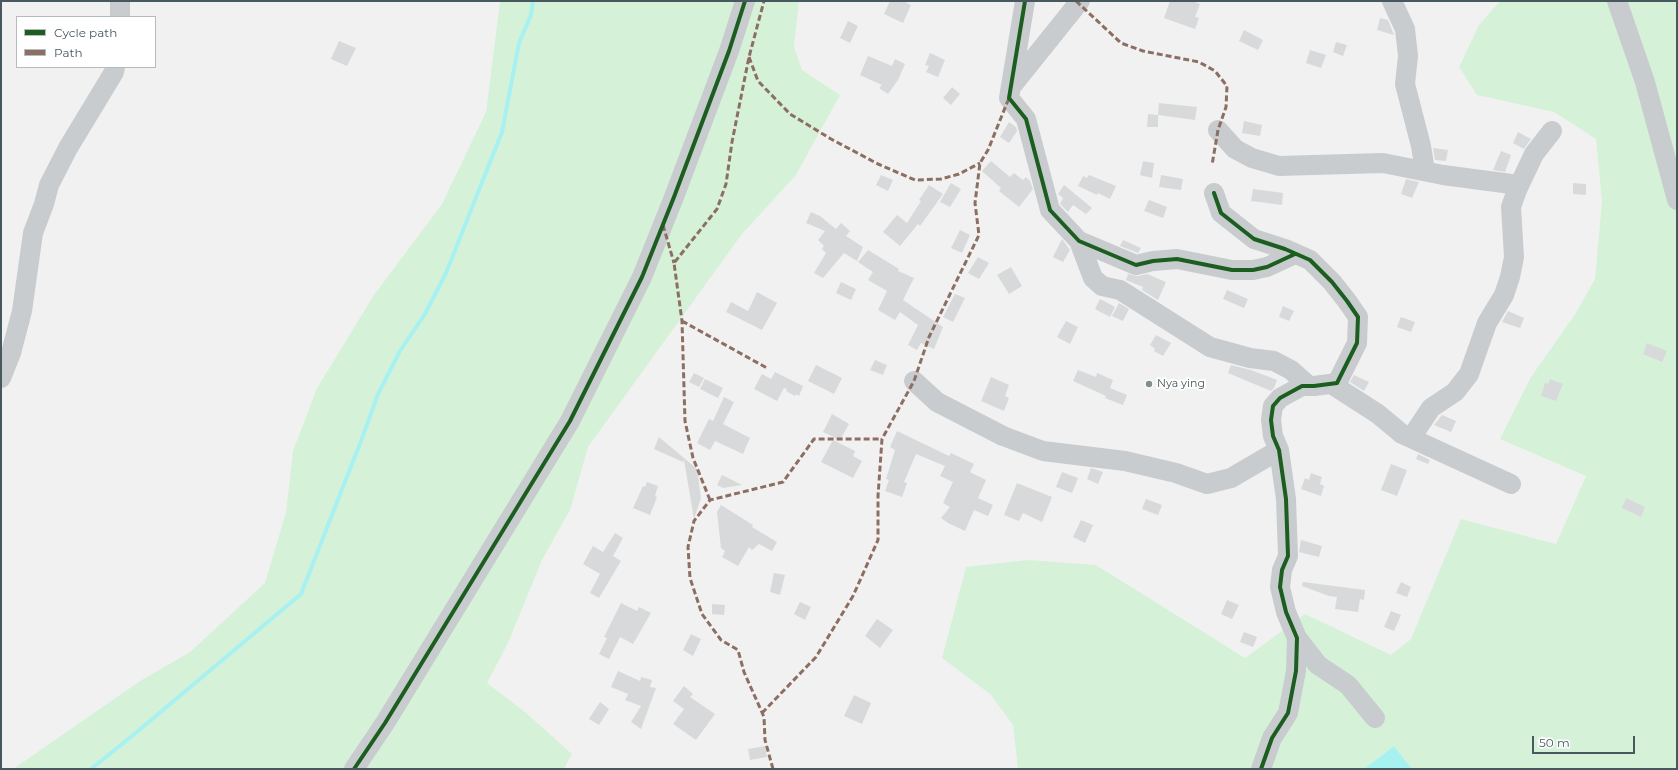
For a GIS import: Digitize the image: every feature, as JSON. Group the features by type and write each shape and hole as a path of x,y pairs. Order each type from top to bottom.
{"street":[{"path":"120,1 120,16"},
{"path":"354,769 384,723 570,421 642,277 729,51 745,1"},
{"path":"1025,1 1009,98 1026,119 1050,210 1079,241 1093,278 1102,286 1120,290 1210,347 1250,358 1274,361 1291,370 1309,386"},
{"path":"1011,88 1080,1"},
{"path":"1392,1 1405,29 1408,56 1405,84 1421,146 1425,171"},
{"path":"1617,1 1645,82 1677,200"},
{"path":"1,378 11,353 22,311 33,233 44,204 49,185 68,148 114,72 115,68"},
{"path":"1218,130 1235,149 1252,158 1278,166 1383,164 1443,175 1519,185"},
{"path":"1411,438 1431,408 1456,392 1469,374 1487,323 1504,295 1514,256 1511,207 1519,185 1534,154 1552,131"},
{"path":"1214,193 1222,212 1254,239 1310,260 1348,301 1358,318 1357,343 1337,383 1333,385 1302,386 1280,398 1274,406 1271,420 1273,436 1279,450 1286,499 1288,556 1282,570 1280,588 1286,612 1297,638 1318,665 1348,685 1375,718"},
{"path":"1079,241 1136,265 1153,261 1177,259 1232,270 1253,270 1267,267 1295,254"},
{"path":"914,381 937,402 1003,436 1043,451 1125,461 1176,472 1207,484 1231,478 1279,450"},
{"path":"1333,385 1378,414 1402,434 1511,484"},
{"path":"1261,769 1272,738 1288,713 1296,671 1297,638"}],"green space":[{"path":"500,1 799,1 794,47 802,70 840,95 796,175 742,234 588,447 570,510 542,560 508,643 487,683 525,712 572,754 564,769 13,769 140,681 190,652 265,583 286,512 293,451 317,388 374,295 442,204 486,112"},
{"path":"1500,1 1677,1 1677,769 1412,769 1394,746 1364,769 1018,769 1013,725 990,694 942,658 966,567 1028,560 1096,565 1245,658 1305,614 1391,655 1411,639 1461,519 1556,544 1586,476 1500,439 1531,377 1576,313 1595,279 1602,201 1596,139 1554,112 1477,95 1459,67 1479,25"}],"water":[{"path":"1394,746 1412,769 1364,769"}],"building":[{"path":"890,1 903,1 911,5 903,23 884,14"},
{"path":"1170,1 1192,1 1200,4 1195,17 1199,18 1195,29 1164,18"},
{"path":"1380,18 1388,20 1394,35 1377,30"},
{"path":"848,21 858,26 850,43 840,38"},
{"path":"1244,30 1263,40 1258,50 1239,41"},
{"path":"339,41 356,48 347,66 331,59"},
{"path":"1336,42 1347,45 1343,56 1333,52"},
{"path":"1310,50 1326,55 1321,68 1306,63"},
{"path":"930,53 945,60 938,77 926,72 929,66 925,65"},
{"path":"868,56 892,66 895,59 905,64 898,80 888,94 879,88 882,85 860,75"},
{"path":"952,87 960,94 951,105 943,98"},
{"path":"1159,103 1197,107 1195,120 1158,115"},
{"path":"1148,114 1158,115 1158,127 1147,127"},
{"path":"1244,121 1262,125 1260,136 1242,133"},
{"path":"1009,122 1016,127 1017,131 1009,143 1000,137"},
{"path":"1518,132 1531,139 1524,149 1513,143"},
{"path":"1433,148 1448,150 1446,161 1435,160"},
{"path":"1501,151 1511,155 1505,172 1493,170"},
{"path":"991,161 1010,177 1014,173 1023,180 1026,177 1030,181 1033,189 1019,207 999,191 1001,188 982,171"},
{"path":"1143,161 1154,163 1152,178 1140,175"},
{"path":"881,175 893,180 888,191 876,185"},
{"path":"1089,175 1116,186 1110,199 1078,186 1083,176 1087,178"},
{"path":"1161,175 1183,179 1181,190 1159,187"},
{"path":"1406,179 1419,182 1412,198 1401,194"},
{"path":"951,183 961,189 950,207 940,202"},
{"path":"1573,183 1586,184 1586,195 1573,194"},
{"path":"929,185 943,194 920,226 918,224 900,246 883,232 897,215 907,223"},
{"path":"1064,185 1092,208 1086,214 1073,205 1068,212 1060,204 1063,198 1058,194"},
{"path":"1253,189 1283,193 1282,205 1251,201"},
{"path":"1149,200 1167,207 1163,218 1144,211"},
{"path":"811,212 820,216 836,229 841,223 850,231 846,236 863,247 857,261 844,253 823,278 814,273 826,253 822,249 824,246 818,240 825,231 806,223"},
{"path":"960,230 970,235 962,253 951,248"},
{"path":"1062,239 1070,250 1063,262 1053,257"},
{"path":"1123,240 1141,248 1138,253 1120,246"},
{"path":"868,250 899,269 898,271 914,278 903,300 943,327 934,349 921,343 917,350 908,345 918,325 900,312 895,320 878,310 887,291 868,280 873,272 858,262"},
{"path":"978,257 989,263 979,279 968,273"},
{"path":"1011,267 1022,286 1009,294 997,275"},
{"path":"1128,274 1138,276 1147,274 1166,282 1158,300 1142,290 1143,287 1126,280"},
{"path":"841,282 856,289 851,300 836,293"},
{"path":"1227,290 1248,299 1244,308 1223,299"},
{"path":"757,292 777,303 762,330 726,312 731,302 748,311"},
{"path":"955,294 965,298 953,322 943,317"},
{"path":"1100,299 1115,307 1110,317 1095,309"},
{"path":"1119,303 1129,309 1123,321 1112,316"},
{"path":"1283,306 1294,311 1289,321 1279,317"},
{"path":"1508,311 1524,318 1520,328 1502,322"},
{"path":"1401,317 1415,322 1411,332 1397,327"},
{"path":"1066,321 1078,327 1070,344 1057,337"},
{"path":"1156,335 1171,343 1163,356 1154,351 1155,349 1150,345"},
{"path":"1647,343 1667,351 1662,362 1643,354"},
{"path":"875,360 887,365 883,375 870,370"},
{"path":"816,365 842,378 834,394 808,381"},
{"path":"1231,365 1251,370 1277,380 1274,388 1271,391 1228,373"},
{"path":"1078,370 1096,377 1097,373 1113,380 1110,388 1127,395 1123,405 1105,398 1106,396 1073,381"},
{"path":"775,372 803,386 799,396 796,394 795,396 786,391 787,389 784,388 777,401 754,389 762,374 771,379"},
{"path":"694,373 704,378 699,387 689,382"},
{"path":"1354,375 1369,382 1364,391 1350,382"},
{"path":"991,377 1009,385 1005,396 1009,398 1004,411 981,401"},
{"path":"705,379 723,388 718,398 700,389"},
{"path":"1550,379 1563,384 1556,401 1541,396 1545,383 1548,384"},
{"path":"724,397 734,402 723,424 750,438 743,454 715,441 710,450 697,443 709,419 713,421"},
{"path":"832,414 849,424 840,440 823,432"},
{"path":"1442,415 1456,421 1451,432 1434,425"},
{"path":"897,431 949,456 951,453 974,464 970,472 986,480 978,498 993,505 988,516 974,510 965,531 941,518 950,507 943,503 953,482 940,476 945,466 916,454 904,482 907,483 902,497 885,491 889,480 886,479 895,450 890,447"},
{"path":"659,437 697,469 701,498 694,519 684,460 683,462 654,449"},
{"path":"833,440 855,451 853,456 862,461 853,478 821,462"},
{"path":"1418,454 1430,460 1428,464 1416,459"},
{"path":"1391,464 1407,470 1397,496 1381,490"},
{"path":"1091,468 1103,472 1098,484 1087,479"},
{"path":"1062,472 1078,478 1072,493 1056,487"},
{"path":"1311,473 1322,477 1320,484 1324,486 1321,496 1301,489 1305,478 1309,480"},
{"path":"722,475 742,485 723,488 717,485"},
{"path":"647,482 658,486 655,496 657,497 650,515 633,508 643,486 645,487"},
{"path":"1017,483 1052,497 1042,522 1023,513 1019,521 1004,515"},
{"path":"1626,498 1645,507 1641,517 1622,508"},
{"path":"1146,499 1162,505 1158,515 1142,509"},
{"path":"721,505 753,525 752,527 777,542 772,551 759,544 752,550 749,547 738,566 722,557 725,551 721,548 717,512"},
{"path":"1081,520 1093,525 1085,543 1073,537"},
{"path":"615,533 623,538 613,556 621,561 599,598 590,593 600,574 583,564 593,546 603,552"},
{"path":"1301,540 1322,546 1319,557 1299,552"},
{"path":"774,573 785,575 780,595 770,592"},
{"path":"1303,582 1365,590 1364,600 1360,599 1358,612 1335,609 1337,597 1329,596 1302,586"},
{"path":"1401,582 1411,587 1407,597 1396,593"},
{"path":"1227,600 1239,605 1232,619 1221,614"},
{"path":"800,602 811,607 805,620 794,614"},
{"path":"621,603 637,611 639,607 651,613 633,644 620,637 609,659 599,654 607,638 604,637"},
{"path":"712,604 725,605 724,615 712,614"},
{"path":"1391,611 1401,615 1394,631 1384,627"},
{"path":"877,619 893,630 880,648 865,636"},
{"path":"1244,632 1257,637 1253,647 1240,642"},
{"path":"691,634 701,639 693,656 683,650"},
{"path":"618,671 640,681 641,677 652,680 650,687 656,688 641,729 631,722 641,706 625,700 628,694 611,687"},
{"path":"684,686 693,694 690,697 715,714 696,740 673,724 684,709 673,701"},
{"path":"854,695 871,703 862,724 844,716"},
{"path":"600,702 609,709 599,725 589,719"},
{"path":"765,746 767,757 750,760 748,749"}],"waterway":[{"path":"91,769 301,594 378,394 400,351 425,314 446,273 502,132 519,43 531,15 533,1"}],"marked path":[{"path":"710,500 693,458 685,421 682,321 674,263 717,209 726,184 732,142 749,57 764,1"},
{"path":"1076,1 1121,43 1143,51 1199,62 1215,71 1227,86 1226,107 1218,130 1212,165"},
{"path":"749,57 758,81 790,114 831,139 878,164 915,180 941,179 959,174 980,163"},
{"path":"762,713 816,657 853,596 878,540 878,496 882,439 914,381 929,337 979,235 975,203 980,163 988,150 1009,98"},
{"path":"663,225 674,263"},
{"path":"682,321 767,368"},
{"path":"773,769 765,740 764,717 744,672 738,650 721,640 702,614 690,578 688,547 694,521 710,500 783,482 814,439 882,439"}],"cycle path":[{"path":"354,769 385,723 570,421 642,277 729,51 745,1"},
{"path":"1025,1 1009,98 1026,119 1050,210 1079,241 1136,265 1153,261 1177,259 1232,270 1253,270 1267,267 1295,254"},
{"path":"1214,193 1221,213 1254,239 1285,249 1310,260 1332,282 1358,317 1357,343 1337,383 1302,386 1280,398 1273,406 1271,420 1273,436 1279,450 1286,499 1288,556 1282,570 1280,587 1286,612 1297,638 1296,671 1288,713 1272,738 1261,769"}],"place":[{"name":"Nya ying","path":"1149,384"}]}
